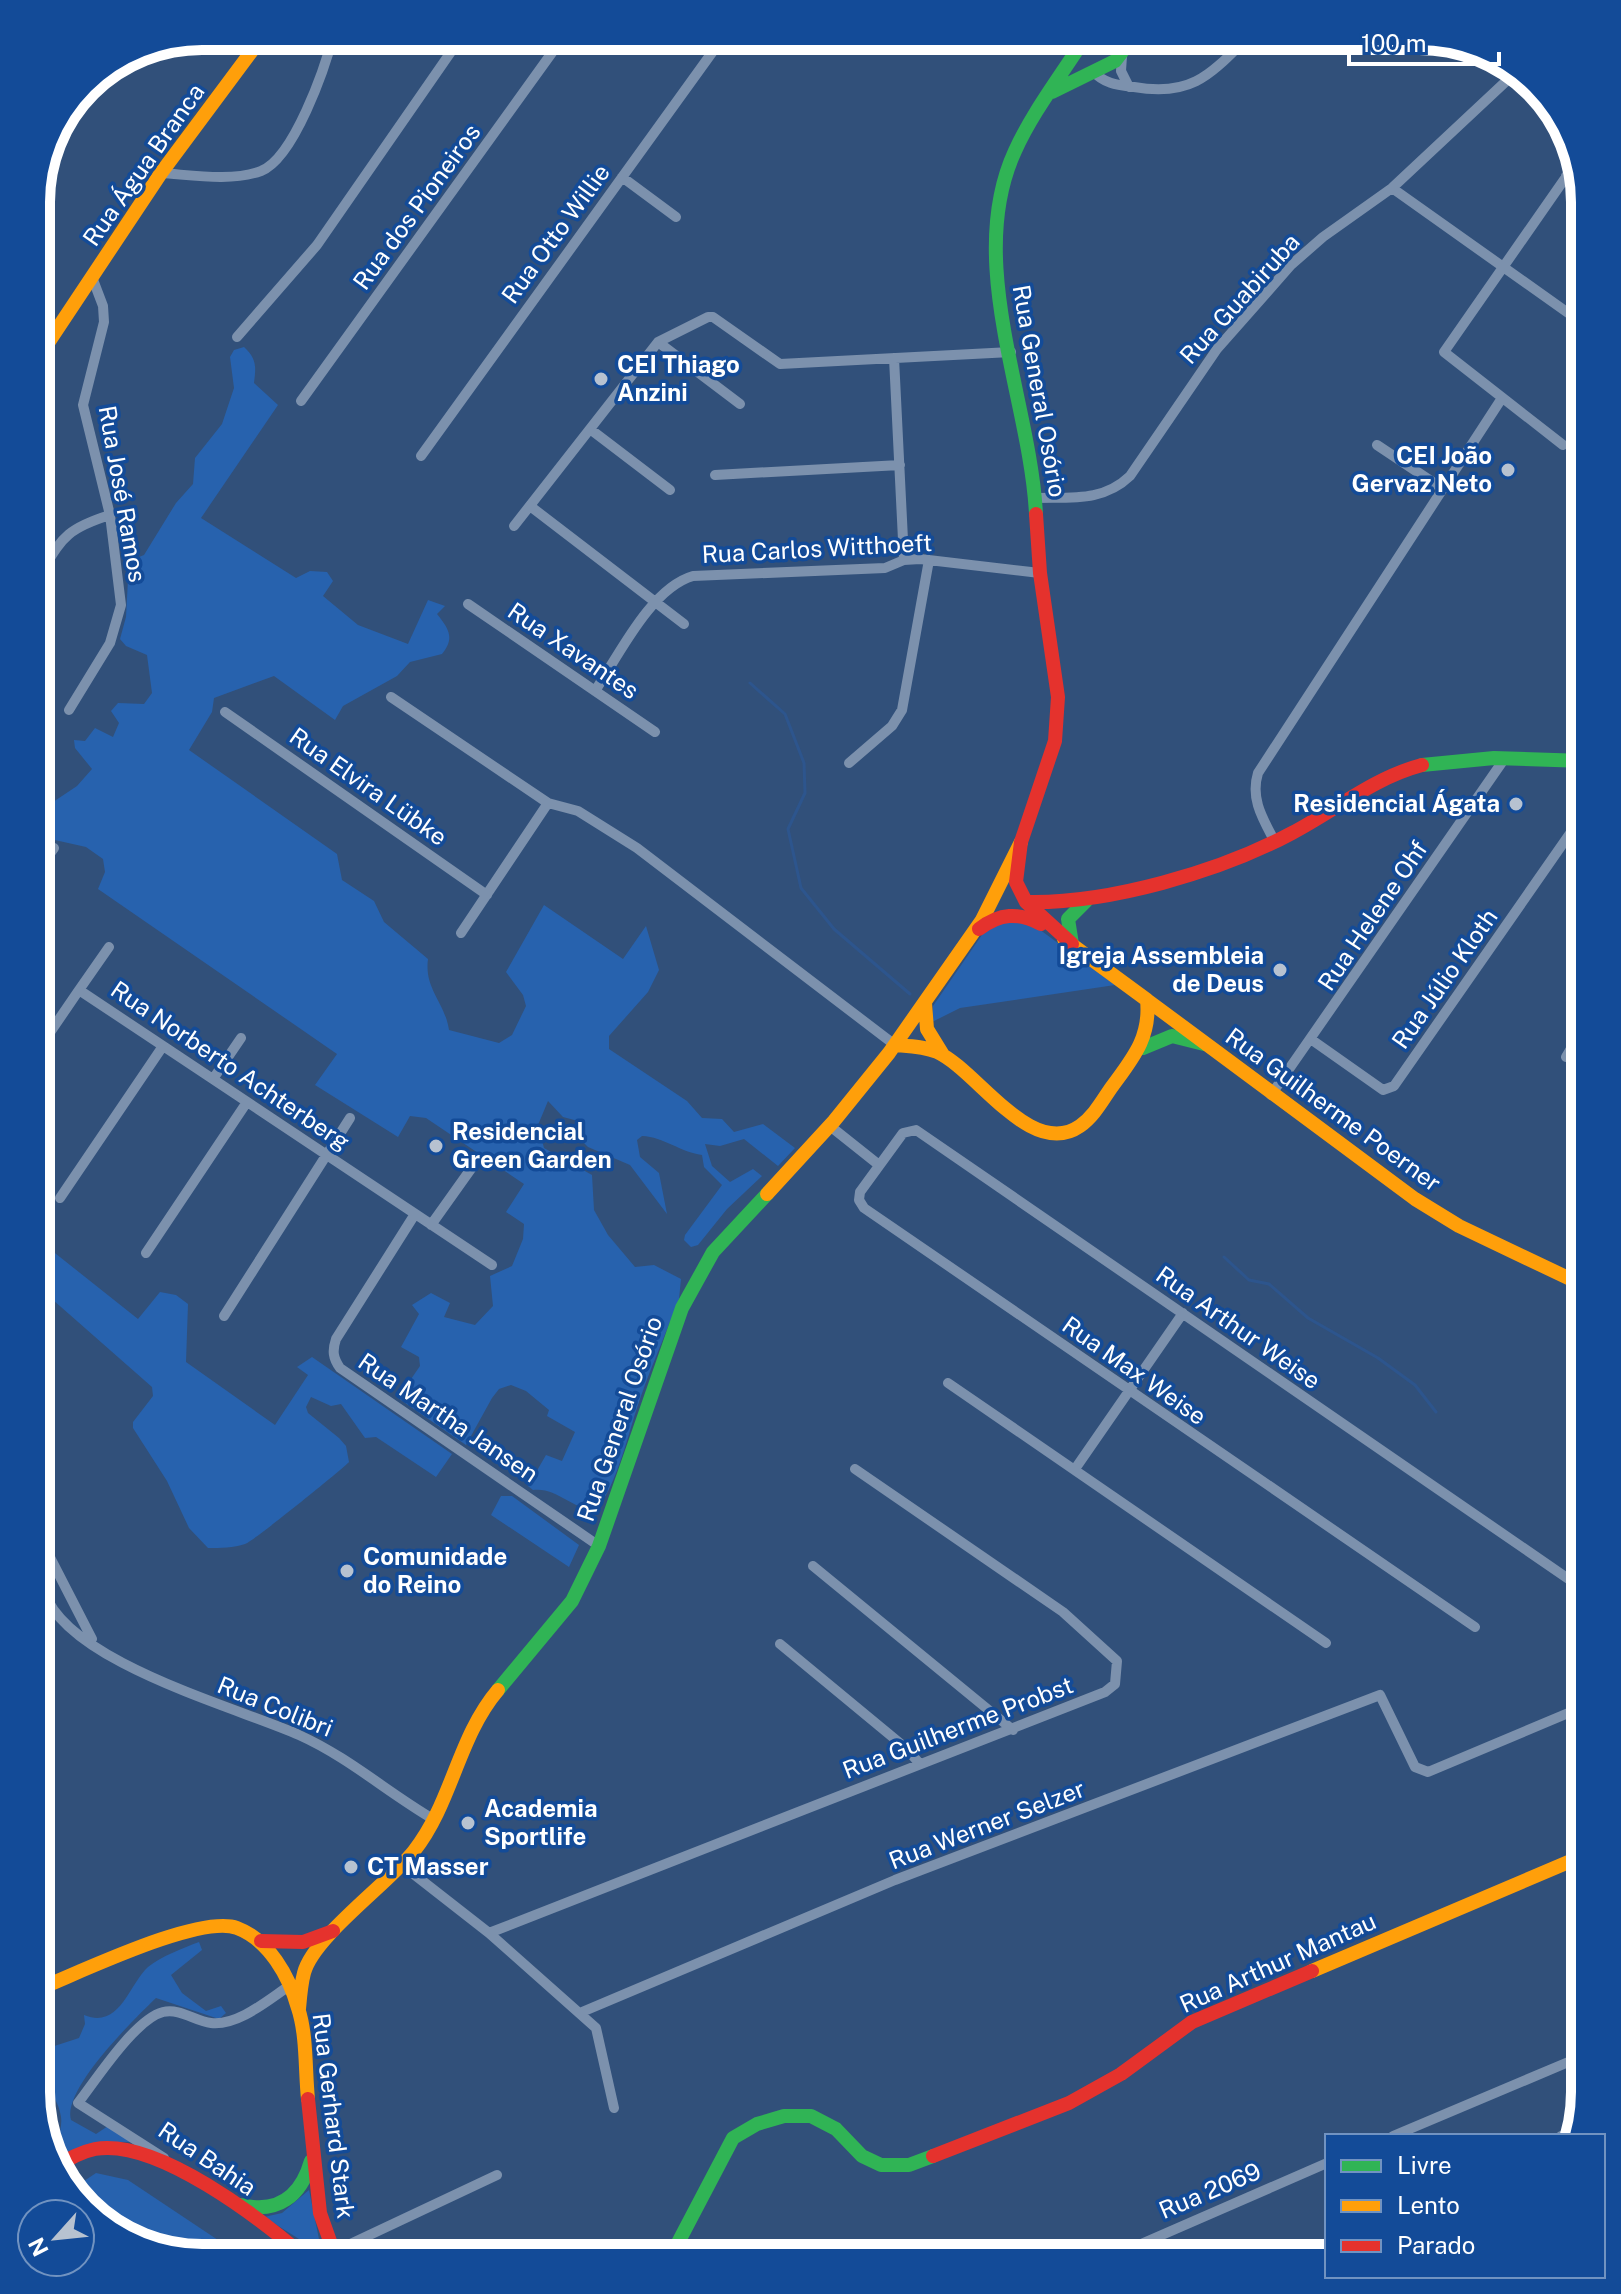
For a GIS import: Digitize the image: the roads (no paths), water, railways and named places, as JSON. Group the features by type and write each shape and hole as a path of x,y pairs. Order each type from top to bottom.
{"main road":[{"name":"Rua Água Branca","path":"50,340 161,173 253,50"},
{"name":"Rua General Osório","path":"299,2009 304,1970 334,1930 402,1865 433,1819 480,1711 500,1683 564,1612 599,1546 682,1308 697,1276 713,1252 830,1126 895,1045 982,920 1021,842 1058,725 1058,697 1040,573 1036,498 997,285 997,216 1015,151 1078,50"},
{"path":"1089,50 1091,65"},
{"name":"Rua General Osório","path":"1048,95 1091,65 1108,65 1126,50"},
{"path":"982,920 1003,906 1026,902 1052,905 1090,899 1221,862 1275,842 1359,791 1423,764 1505,758 1571,760"},
{"name":"Rua General Osório","path":"1021,842 1016,882 1026,902"},
{"path":"1072,944 1068,919 1090,899"},
{"path":"1026,902 1072,944"},
{"name":"Rua General Osório","path":"972,936 994,918 1014,913 1037,921 1072,944"},
{"name":"Rua Guilherme Poerner","path":"1072,944 1271,1095 1437,1212 1571,1279"},
{"path":"925,1003 927,1029 943,1055 1028,1126 1038,1132 1059,1134 1085,1123 1143,1048 1149,1024 1147,1000"},
{"path":"1143,1048 1172,1036 1204,1044"},
{"path":"895,1045 922,1047 943,1055"},
{"name":"Rua Arthur Mantau","path":"677,2244 733,2138 751,2124 773,2117 818,2118 834,2127 869,2162 887,2167 909,2165 1069,2103 1121,2074 1192,2022 1571,1861"},
{"path":"50,1984 193,1928 235,1927 261,1941"},
{"name":"Rua General Osório","path":"261,1941 303,1942 334,1930"},
{"name":"Rua Gerhard Stark","path":"261,1941 275,1958 299,2009 320,2213 331,2244"},
{"path":"67,2160 77,2154 104,2148 134,2151 173,2166"},
{"path":"225,2199 250,2208 266,2209 283,2205 301,2188 313,2152"},
{"name":"Rua Bahia","path":"173,2166 289,2244"}],"street":[{"path":"161,173 227,176 262,170 275,160 322,78 329,50"},
{"path":"237,337 317,245 452,50"},
{"name":"Rua dos Pioneiros","path":"301,401 554,50"},
{"name":"Rua Otto Willie","path":"421,456 714,50"},
{"path":"1091,65 1107,83 1156,91 1187,88 1213,72 1235,50"},
{"path":"1122,56 1121,71 1129,87"},
{"name":"Rua Guabiruba","path":"1036,498 1098,496 1118,487 1130,476 1217,349 1291,265 1323,237 1392,188 1508,79"},
{"path":"1563,445 1444,352 1568,173"},
{"path":"622,177 676,217"},
{"path":"1392,188 1571,315"},
{"name":"Rua José Ramos","path":"69,710 110,643 121,605 110,515 83,405 104,322 103,306 92,277"},
{"path":"514,526 658,342 713,317 780,364 1011,352"},
{"path":"658,342 740,404"},
{"path":"894,358 904,560"},
{"path":"1275,842 1256,803 1253,788 1258,773 1502,398"},
{"path":"590,429 670,490"},
{"path":"1377,445 1443,489"},
{"path":"715,475 900,465"},
{"path":"530,506 684,624"},
{"path":"50,558 65,535 78,525 110,515"},
{"name":"Rua Carlos Witthoeft","path":"654,602 668,587 693,576 885,568 904,560 1040,573"},
{"path":"849,763 892,726 902,710 929,560"},
{"path":"595,691 654,602"},
{"name":"Rua Xavantes","path":"468,604 655,732"},
{"path":"391,697 548,803 578,811 637,848 895,1045"},
{"name":"Rua Elvira Lübke","path":"225,712 487,895"},
{"name":"Rua Helene Ohf","path":"1271,1095 1505,758"},
{"path":"461,933 548,803"},
{"name":"Rua Júlio Kloth","path":"1312,1040 1383,1090 1394,1086 1571,832"},
{"path":"50,854 54,848"},
{"path":"79,990 109,947"},
{"name":"Rua Norberto Achterberg","path":"51,1031 79,990 415,1214"},
{"path":"213,1079 241,1038"},
{"path":"60,1198 163,1046"},
{"path":"1566,1057 1571,1049"},
{"path":"146,1253 247,1102"},
{"path":"224,1316 350,1118"},
{"path":"830,1126 879,1165"},
{"name":"Rua Arthur Weise","path":"879,1165 903,1133 916,1130 1571,1581"},
{"name":"Rua Max Weise","path":"879,1165 860,1192 859,1200 864,1208 1128,1392 1475,1627"},
{"path":"431,1225 473,1166"},
{"path":"415,1214 492,1265"},
{"name":"Rua Martha Jansen","path":"415,1214 336,1339 332,1350 335,1361 340,1368 599,1546"},
{"path":"1075,1469 1183,1313"},
{"path":"948,1383 1326,1643"},
{"name":"Rua Guilherme Probst","path":"489,1933 919,1763 1013,1730 1105,1692 1115,1684 1117,1661 1063,1612 855,1469"},
{"name":"Rua Colibri","path":"50,1557 95,1644"},
{"path":"813,1566 987,1705 1013,1730"},
{"path":"50,1580 61,1577"},
{"name":"Rua Colibri","path":"50,1601 62,1621 144,1673 208,1702 298,1734 343,1757 433,1819"},
{"path":"62,1621 77,1613"},
{"path":"780,1644 907,1749 919,1763"},
{"name":"Rua Werner Selzer","path":"582,2012 895,1880 1380,1695 1415,1767 1428,1772 1526,1734 1571,1713"},
{"path":"402,1865 489,1933 582,2012 596,2028 614,2108"},
{"name":"Rua Bahia","path":"173,2166 146,2144 78,2103 119,2051 156,2015 175,2012 221,2023 235,2019 289,1986"},
{"path":"1398,2134 1571,2061"},
{"name":"Rua 2069","path":"1141,2244 1325,2164"},
{"path":"350,2244 497,2175"}],"waterway":[{"path":"750,683 785,714 804,763 805,793 788,829 801,888 834,929 910,994"},
{"path":"1224,1257 1249,1280 1269,1284 1308,1318 1378,1358 1415,1385 1436,1412"}],"place":[{"name":"CEI Thiago Anzini","path":"601,379"},
{"name":"CEI João Gervaz Neto","path":"1508,470"},
{"name":"Residencial Ágata","path":"1516,804"},
{"name":"Igreja Assembleia de Deus","path":"1280,970"},
{"name":"Residencial Green Garden","path":"436,1146"},
{"name":"Comunidade do Reino","path":"347,1571"},
{"name":"Academia Sportlife","path":"468,1823"},
{"name":"CT Masser","path":"351,1867"}]}
